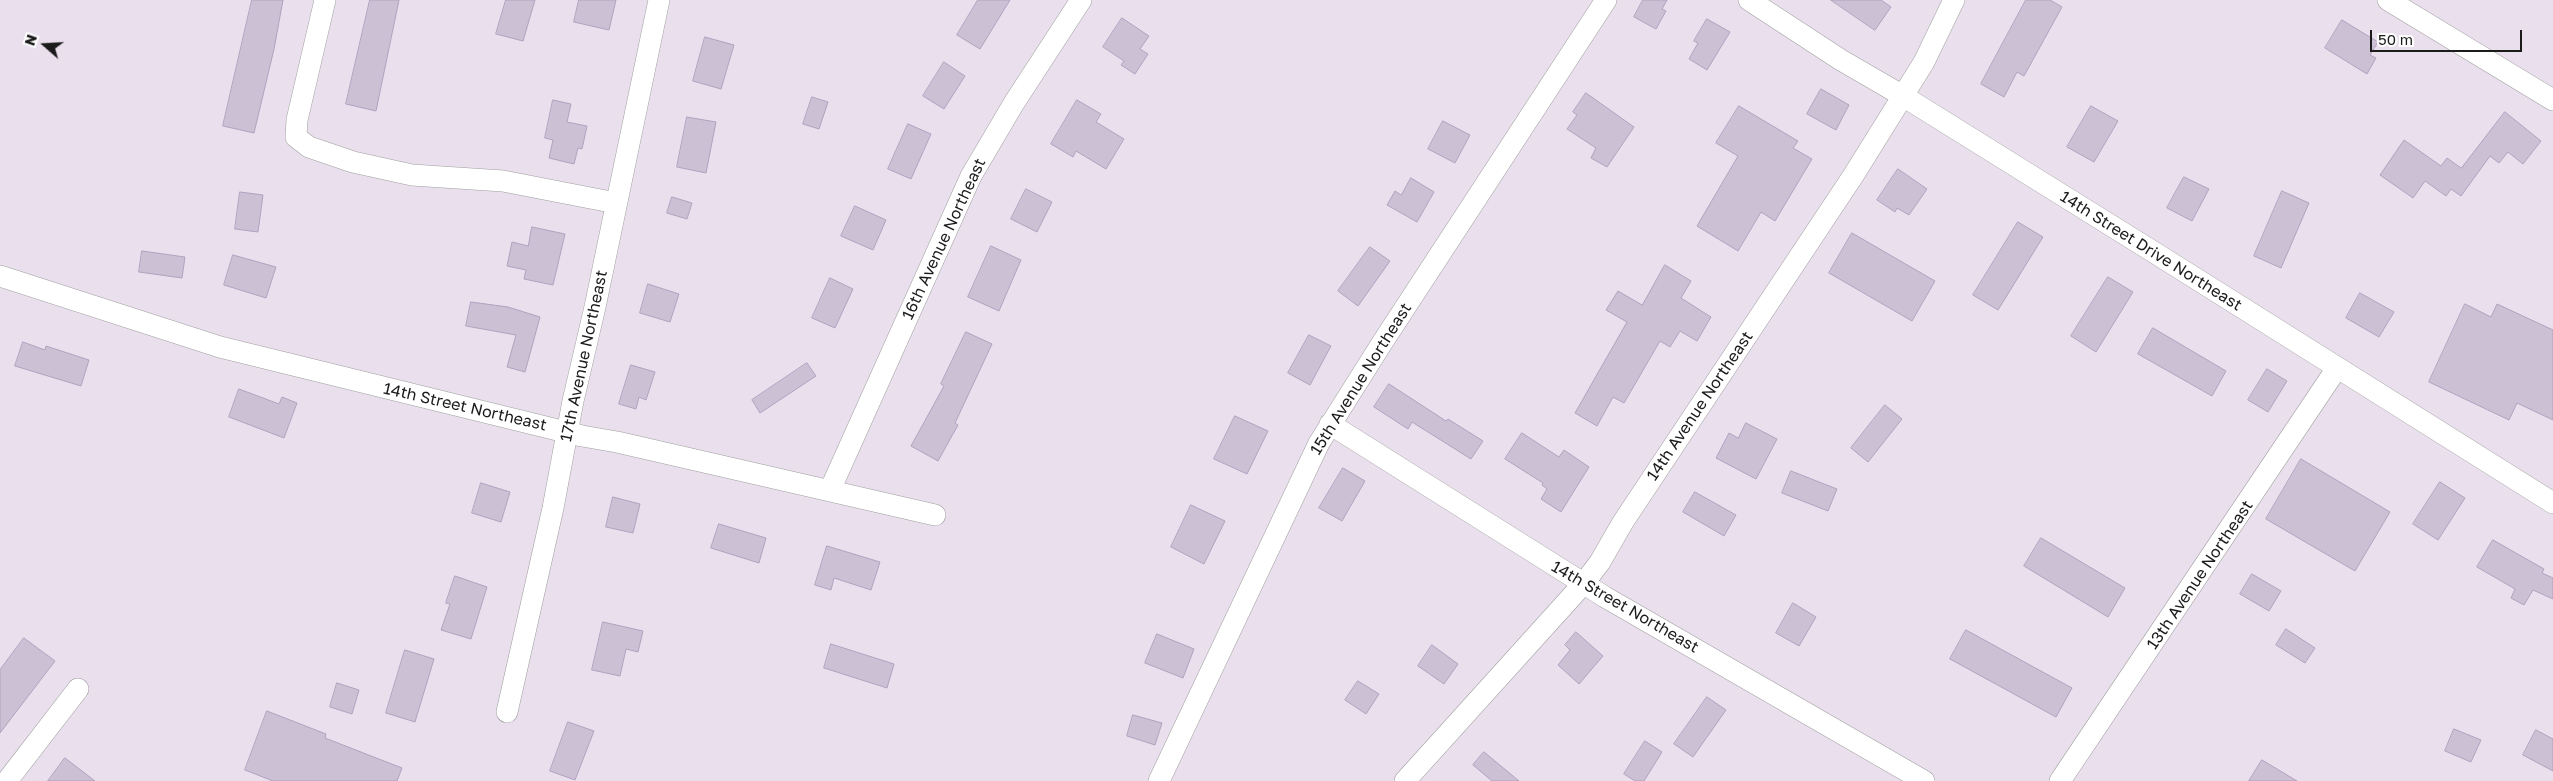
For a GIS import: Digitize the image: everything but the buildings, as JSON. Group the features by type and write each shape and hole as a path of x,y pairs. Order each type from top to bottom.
{"street":[{"path":"325,0 297,120 296,137 309,147 353,162 412,175 503,181 616,203"},
{"name":"17th Avenue Northeast","path":"508,712 551,518 567,432 659,0"},
{"name":"16th Avenue Northeast","path":"830,490 971,176 1014,103 1081,0"},
{"name":"15th Avenue Northeast","path":"1158,781 1319,443 1606,0"},
{"name":"14th Street Drive Northeast","path":"1749,0 1841,60 1903,96 2553,503"},
{"name":"14th Avenue Northeast","path":"1405,781 1584,583 1600,562 1623,522 1854,176 1924,62 1954,0"},
{"path":"2388,0 2553,100"},
{"name":"14th Street Northeast","path":"0,276 220,347 567,432 935,515"},
{"name":"13th Avenue Northeast","path":"2060,781 2337,368"},
{"name":"14th Street Northeast","path":"1330,424 1584,583 1924,781"},
{"path":"6,781 78,689"}]}
